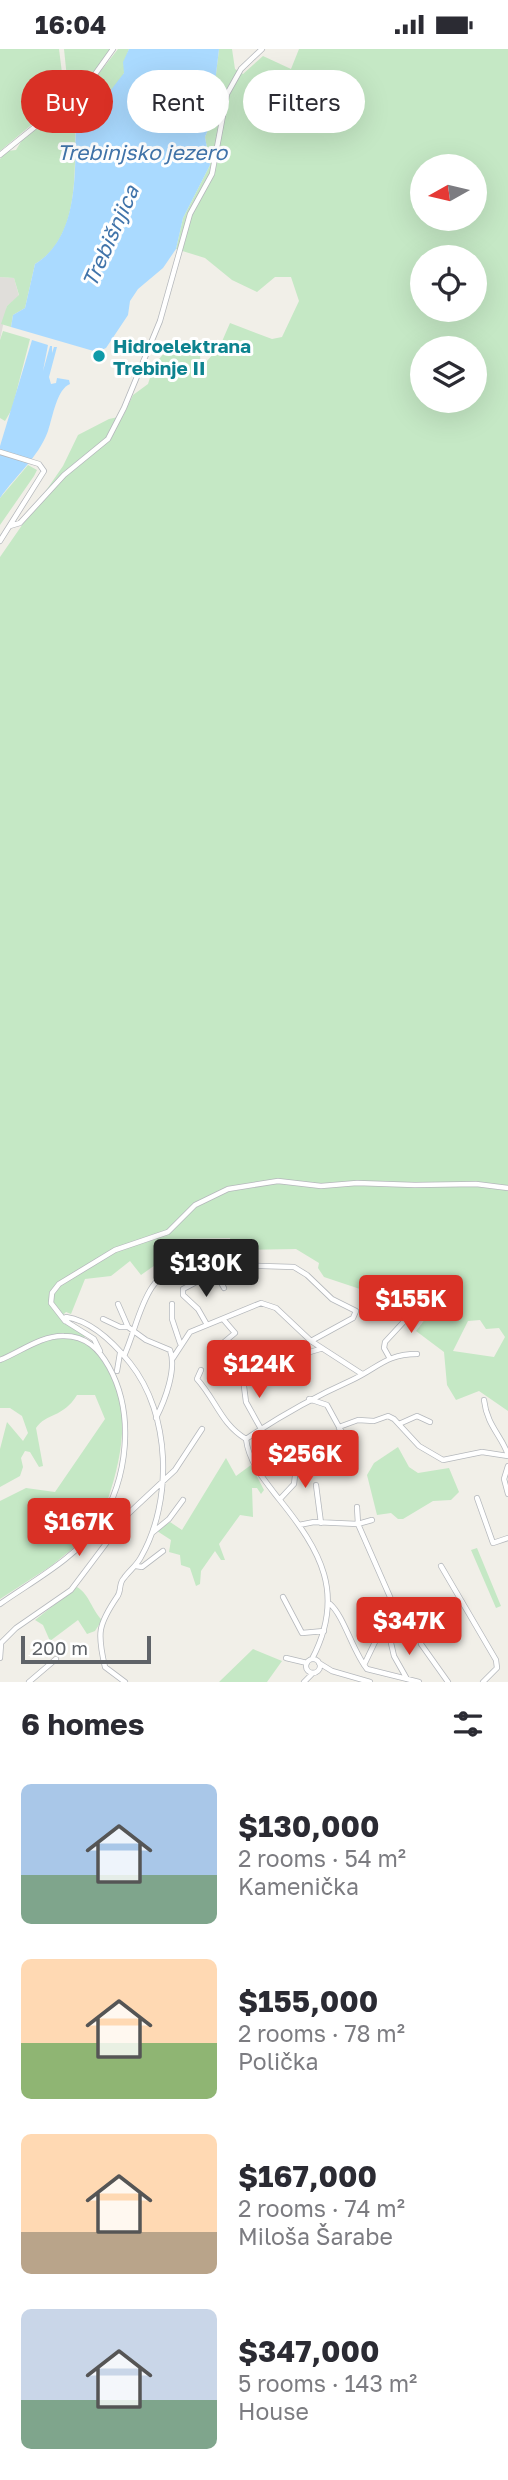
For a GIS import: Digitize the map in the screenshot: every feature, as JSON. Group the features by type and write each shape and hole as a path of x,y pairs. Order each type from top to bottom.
{"street":[{"path":"0,155 88,84 114,49"},
{"path":"10,526 20,523 64,475 108,439 153,341 190,214 212,174 227,94 241,69 262,49"},
{"path":"0,452 43,467 42,476 0,541"},
{"path":"0,1604 78,1549 108,1508 124,1454 126,1421 119,1388 94,1339 65,1321 51,1303 52,1293 59,1284 115,1250 168,1232 195,1205 229,1189 278,1181 321,1186 357,1182 476,1184 508,1188"},
{"path":"117,1371 131,1328 154,1282 173,1267 188,1264 284,1265 302,1272 331,1299 356,1311 353,1318 310,1341"},
{"path":"206,1323 198,1309 186,1299 183,1289 204,1279 220,1282 225,1287"},
{"path":"118,1304 131,1328 146,1340 165,1346 173,1358"},
{"path":"172,1304 172,1319 180,1343"},
{"path":"156,1419 163,1403 173,1358 180,1343 190,1332 206,1323 223,1319 255,1304 270,1304 310,1341 362,1374"},
{"path":"389,1357 385,1342 410,1315 425,1312"},
{"path":"65,1321 66,1317 70,1317 100,1332 122,1354 144,1385 156,1419 162,1454 162,1484 151,1534 135,1566 121,1580 118,1596 105,1615 99,1639 105,1667 125,1682"},
{"path":"103,1319 120,1327 131,1328"},
{"path":"223,1319 235,1333 223,1343"},
{"path":"0,1360 55,1336 83,1340 100,1351"},
{"path":"300,1355 321,1349"},
{"path":"246,1439 309,1399 362,1374 389,1357 417,1354"},
{"path":"260,1368 242,1371 246,1402 261,1429"},
{"path":"201,1370 197,1380 216,1412 246,1439 254,1464 314,1546 321,1562 330,1604 313,1671 303,1682"},
{"path":"309,1399 327,1405 351,1443 351,1469"},
{"path":"339,1427 358,1420 374,1421 383,1416 399,1423 419,1446 443,1460 482,1452 508,1456 505,1445 495,1436 484,1400"},
{"path":"399,1423 417,1416 430,1422"},
{"path":"0,1658 1,1644 16,1628 71,1590 130,1513 175,1470 202,1429"},
{"path":"508,1466 504,1479 508,1494"},
{"path":"279,1499 294,1484 296,1468"},
{"path":"316,1485 321,1523"},
{"path":"477,1498 493,1543 508,1538"},
{"path":"151,1534 169,1519 183,1500"},
{"path":"357,1507 358,1524 394,1606"},
{"path":"299,1525 358,1524 372,1520"},
{"path":"135,1566 142,1567 163,1551"},
{"path":"441,1566 496,1660 497,1668 483,1682"},
{"path":"283,1597 302,1633 324,1631"},
{"path":"330,1604 336,1609 351,1646 367,1669 419,1682"},
{"path":"364,1665 375,1642"},
{"path":"391,1643 394,1656 408,1679"},
{"path":"421,1644 448,1682"},
{"path":"286,1658 307,1663 316,1661 332,1671 370,1682"},
{"path":"29,1682 56,1659"},
{"path":"307,1663 313,1671"},
{"path":"313,1671 332,1671"}],"shaded area":[{"path":"0,277 14,278 19,296 7,306 0,340"}],"green space":[{"path":"0,49 59,49 62,70 21,70 22,133 0,151"},
{"path":"64,49 111,49 95,70 66,70"},
{"path":"118,49 129,49 123,76 113,88 113,70 102,70"},
{"path":"219,49 232,49 235,69 243,74 243,133 365,133 365,70 247,70 263,56 291,69 299,49 508,49 508,1188 366,1183 321,1186 278,1181 228,1189 195,1204 168,1232 128,1244 58,1283 50,1300 51,1307 66,1323 86,1334 84,1338 75,1335 97,1352 109,1368 117,1386 122,1423 118,1462 108,1499 104,1499 77,1545 51,1566 0,1599 0,1501 26,1488 55,1492 105,1419 95,1395 77,1395 66,1408 36,1428 43,1466 39,1467 30,1452 25,1451 21,1458 23,1467 20,1476 0,1487 0,1449 7,1422 23,1441 28,1433 22,1416 10,1408 0,1408 0,557 63,466 78,435 109,419 123,416 133,395 148,384 154,365 165,352 180,342 195,339 199,342 201,368 220,346 230,323 272,339 282,337 299,301 291,277 275,277 257,292 232,280 205,258 176,249 183,218 210,165 207,133 229,133 229,70 217,70"},
{"path":"31,133 76,133 75,175 69,216 62,235 51,251 35,264 25,308 13,315 11,327 1,324 7,306 19,295 14,278 0,277 0,159 7,151 16,150"},
{"path":"3,331 30,339 12,409 5,421 0,418 0,340"},
{"path":"28,465 37,470 0,525 0,498"},
{"path":"278,1182 434,1183 508,1189 508,1411 479,1391 456,1400 447,1385 444,1352 416,1331 426,1318 437,1318 443,1310 427,1296 378,1316 369,1292 324,1277 318,1268 319,1263 296,1249 232,1250 230,1238 175,1239 168,1256 141,1275 130,1261 111,1276 85,1279 71,1314 66,1312 62,1316 53,1306 52,1293 59,1284 115,1250 168,1233 196,1205 229,1190","holes":["480,1320 486,1329 499,1328 505,1337 494,1357 453,1351 468,1321"]},
{"path":"398,1447 409,1467 418,1473 449,1468 459,1492 451,1500 433,1501 403,1519 398,1519 391,1513 377,1515 367,1475 374,1463"},
{"path":"226,1458 236,1476 251,1465 264,1490 261,1494 257,1488 252,1488 253,1517 240,1515 219,1544 225,1560 221,1560 215,1551 201,1571 200,1584 196,1586 190,1568 181,1565 180,1555 169,1552 171,1540 157,1531 170,1522 182,1530"},
{"path":"477,1548 501,1606 496,1608 471,1550"},
{"path":"77,1587 85,1594 102,1620 95,1631 87,1634 78,1620 50,1641 43,1625 35,1620"},
{"path":"253,1649 282,1661 267,1682 219,1682"}],"water":[{"name":"Trebinjsko jezero","path":"129,49 219,49 217,70 127,70 127,133 207,133 210,165 183,218 176,249 163,268 138,289 130,301 128,315 106,348 97,352 11,327 13,315 25,308 35,264 50,251 69,216 75,174 76,133 113,133 113,87 124,73 123,62"},
{"path":"32,340 48,345 43,371 50,346 52,353 54,347 57,347 49,377 51,384 56,383 57,378 69,380 70,384 59,397 39,450 0,498 0,446"}],"place":[{"name":"Hidroelektrana Trebinje II","path":"99,356"}],"water label":[{"name":"Trebišnjica","path":"110,236"}]}
